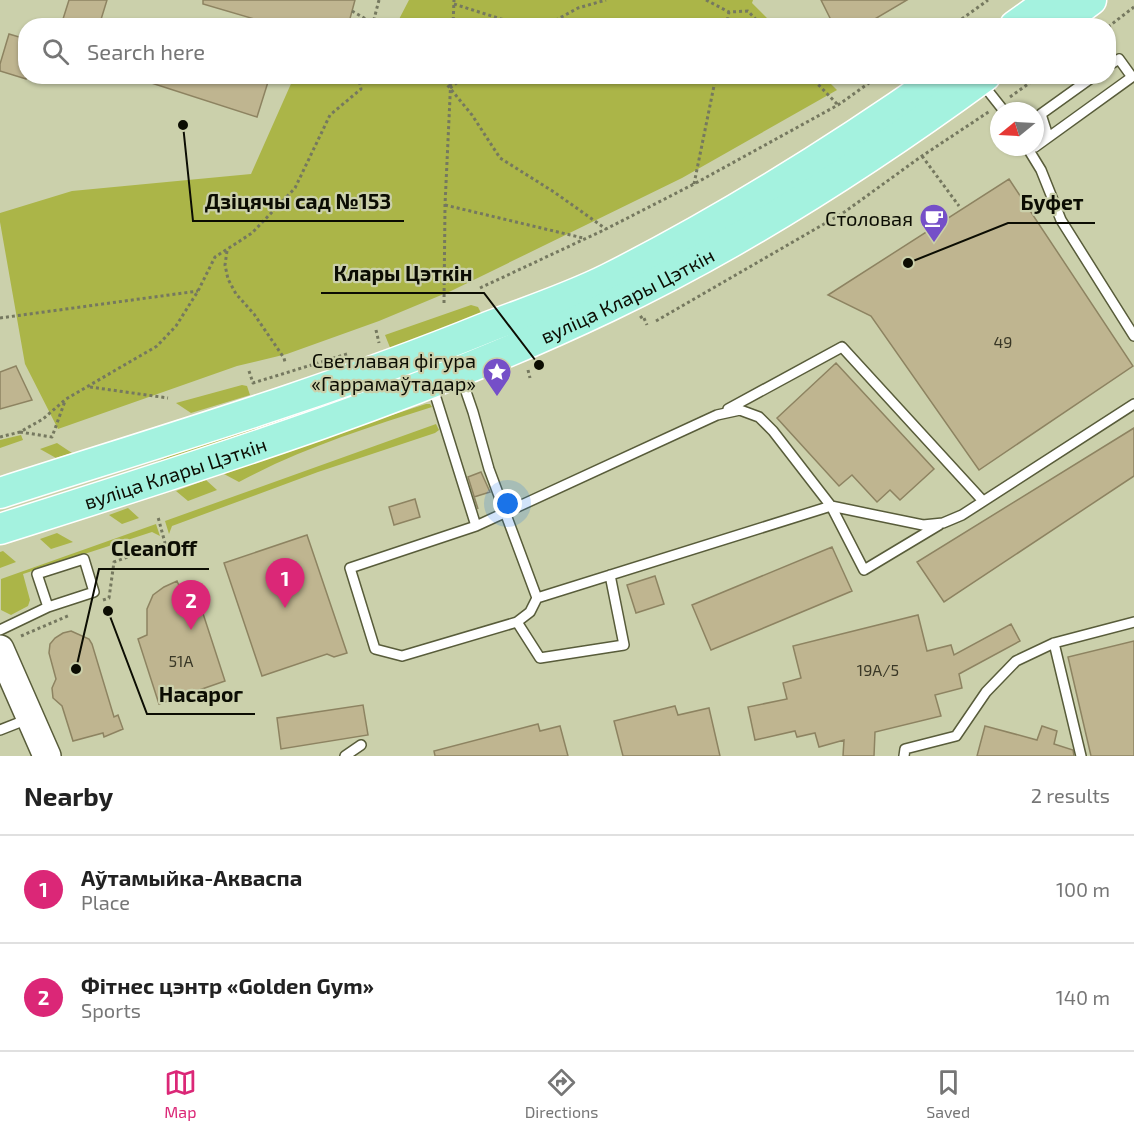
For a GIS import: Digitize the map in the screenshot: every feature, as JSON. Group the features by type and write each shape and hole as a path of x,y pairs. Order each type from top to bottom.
{"main road":[{"path":"1026,18 1051,0"},
{"path":"1067,18 1091,0"},
{"name":"вуліца Клары Цэткін","path":"0,529 211,461 426,368 450,343 606,280 709,225 794,175 930,84"},
{"name":"вуліца Клары Цэткін","path":"0,493 325,388 426,368 460,372 607,307 723,246 859,163 975,84"}],"street":[{"path":"0,649 47,756"}],"lane":[{"path":"1044,139 1132,77 1119,59 1116,61"},
{"path":"985,84 997,102"},
{"path":"1048,136 1041,114 1083,84"},
{"path":"1035,156 1061,220 1134,336"},
{"path":"450,343 489,469 537,598"},
{"path":"943,523 922,525 831,506 537,598 530,612 518,622 402,656 375,649 350,568 476,526 507,513 717,415 842,347 984,501"},
{"path":"426,368 438,399 476,526"},
{"path":"717,415 740,410 759,417 773,431 831,506 864,570 943,523 962,516 1134,404"},
{"path":"0,630 48,607 94,592 84,559 38,574 48,607"},
{"path":"518,622 540,658 624,645 610,575"},
{"path":"904,756 905,749 956,736 986,692 1016,661 1054,643 1134,622"},
{"path":"1054,643 1081,756"},
{"path":"0,730 30,718"},
{"path":"345,756 361,745"}],"path":[{"path":"374,18 379,0"},
{"path":"560,18 578,8 606,0"},
{"path":"706,0 729,12 748,11 755,18"},
{"path":"963,18 988,0"},
{"path":"453,18 454,2 500,18"},
{"path":"1116,21 1134,7"},
{"path":"352,11 363,18"},
{"path":"728,18 729,12"},
{"path":"0,437 20,432 43,419 66,399 157,346 176,326 198,291 215,257 252,233 295,188 330,115 361,89 360,84"},
{"path":"447,84 472,116 500,158 554,192 606,229"},
{"path":"444,303 445,205 450,84"},
{"path":"450,88 455,84"},
{"path":"694,184 714,84"},
{"path":"818,84 838,105"},
{"path":"480,288 606,229 694,184 838,105 868,84"},
{"path":"1008,102 1030,84"},
{"path":"656,321 843,213 922,156 990,115"},
{"path":"922,156 959,206"},
{"path":"445,205 585,239"},
{"path":"227,250 225,265 228,279 236,294 254,314 285,362"},
{"path":"0,318 198,291"},
{"path":"370,346 380,343 376,330"},
{"path":"249,371 253,383 349,353"},
{"path":"88,386 168,398"},
{"path":"20,432 52,437 66,399"},
{"path":"158,517 165,543"}],"green space":[{"path":"409,0 753,0 752,3 767,18 400,18"},
{"path":"291,84 831,84 837,90 682,178 451,291 379,321 287,354 237,366 58,429 25,364 0,213 72,191 251,174"},
{"path":"471,305 478,307 482,315 391,350 385,335"},
{"path":"396,378 402,380 399,385 0,515 150,465 200,442"},
{"path":"242,385 247,386 250,395 191,413 176,403"},
{"path":"426,404 432,407 309,449 239,482 224,474 339,432"},
{"path":"436,424 439,430 435,433 318,472 172,526 169,534 165,521"},
{"path":"21,435 23,440 0,448 0,440"},
{"path":"57,443 72,453 56,458 40,449"},
{"path":"206,480 217,490 188,501 176,491"},
{"path":"128,508 139,518 122,524 109,515"},
{"path":"156,524 160,536 152,532 23,574 30,600 28,606 11,615 1,610 1,579"},
{"path":"57,533 73,542 51,549 40,539"},
{"path":"3,551 16,562 0,568 0,552"}],"building":[{"path":"69,0 107,0 101,18 63,18"},
{"path":"203,0 355,0 350,18 251,18 203,4"},
{"path":"821,0 907,0 877,18 830,18"},
{"path":"9,34 18,37 18,77 0,71"},
{"path":"155,84 267,84 257,117"},
{"path":"1009,179 1133,366 979,470 871,316 828,295"},
{"path":"836,363 934,469 900,500 890,490 877,502 852,475 839,486 777,418"},
{"path":"16,366 32,400 0,409 0,372"},
{"path":"1134,428 1134,476 944,602 917,562"},
{"path":"481,472 490,492 474,497 468,477"},
{"path":"415,499 420,517 394,525 389,507"},
{"path":"307,535 347,653 334,657 327,654 262,676 224,563"},
{"path":"832,547 852,591 711,650 692,605"},
{"path":"655,576 664,604 636,613 627,585"},
{"path":"177,581 184,597 196,592 225,681 159,704 138,639 147,635 147,609 153,595"},
{"path":"918,615 927,651 951,645 954,655 1011,624 1020,641 959,674 962,688 935,695 941,716 875,732 874,756 843,756 844,740 819,747 815,733 797,737 795,731 755,740 748,707 787,699 783,683 801,678 793,646"},
{"path":"71,631 89,639 92,644 114,717 118,715 123,729 104,737 103,733 73,741 62,706 53,698 52,688 56,679 49,653 50,644 63,633"},
{"path":"1134,641 1134,756 1091,756 1068,657"},
{"path":"363,705 368,735 281,749 277,718"},
{"path":"675,706 678,715 709,708 720,756 623,756 614,721"},
{"path":"538,724 540,731 560,726 568,756 435,756 434,751"},
{"path":"985,726 1037,740 1042,726 1057,731 1054,744 1073,750 1074,756 977,756"}],"place":[{"name":"Дзіцячы сад №153","path":"183,125"},
{"name":"Столовая","path":"934,244"},
{"name":"Буфет","path":"908,263"},
{"name":"Клары Цэткін","path":"539,365"},
{"name":"Светлавая фігура «Гаррамаўтадар»","path":"497,398"},
{"name":"Аўтамыйка-Акваспа","path":"285,608"},
{"name":"Насарог","path":"108,611"},
{"name":"Фітнес цэнтр «Golden Gym»","path":"191,630"},
{"name":"CleanOff","path":"76,669"}]}
